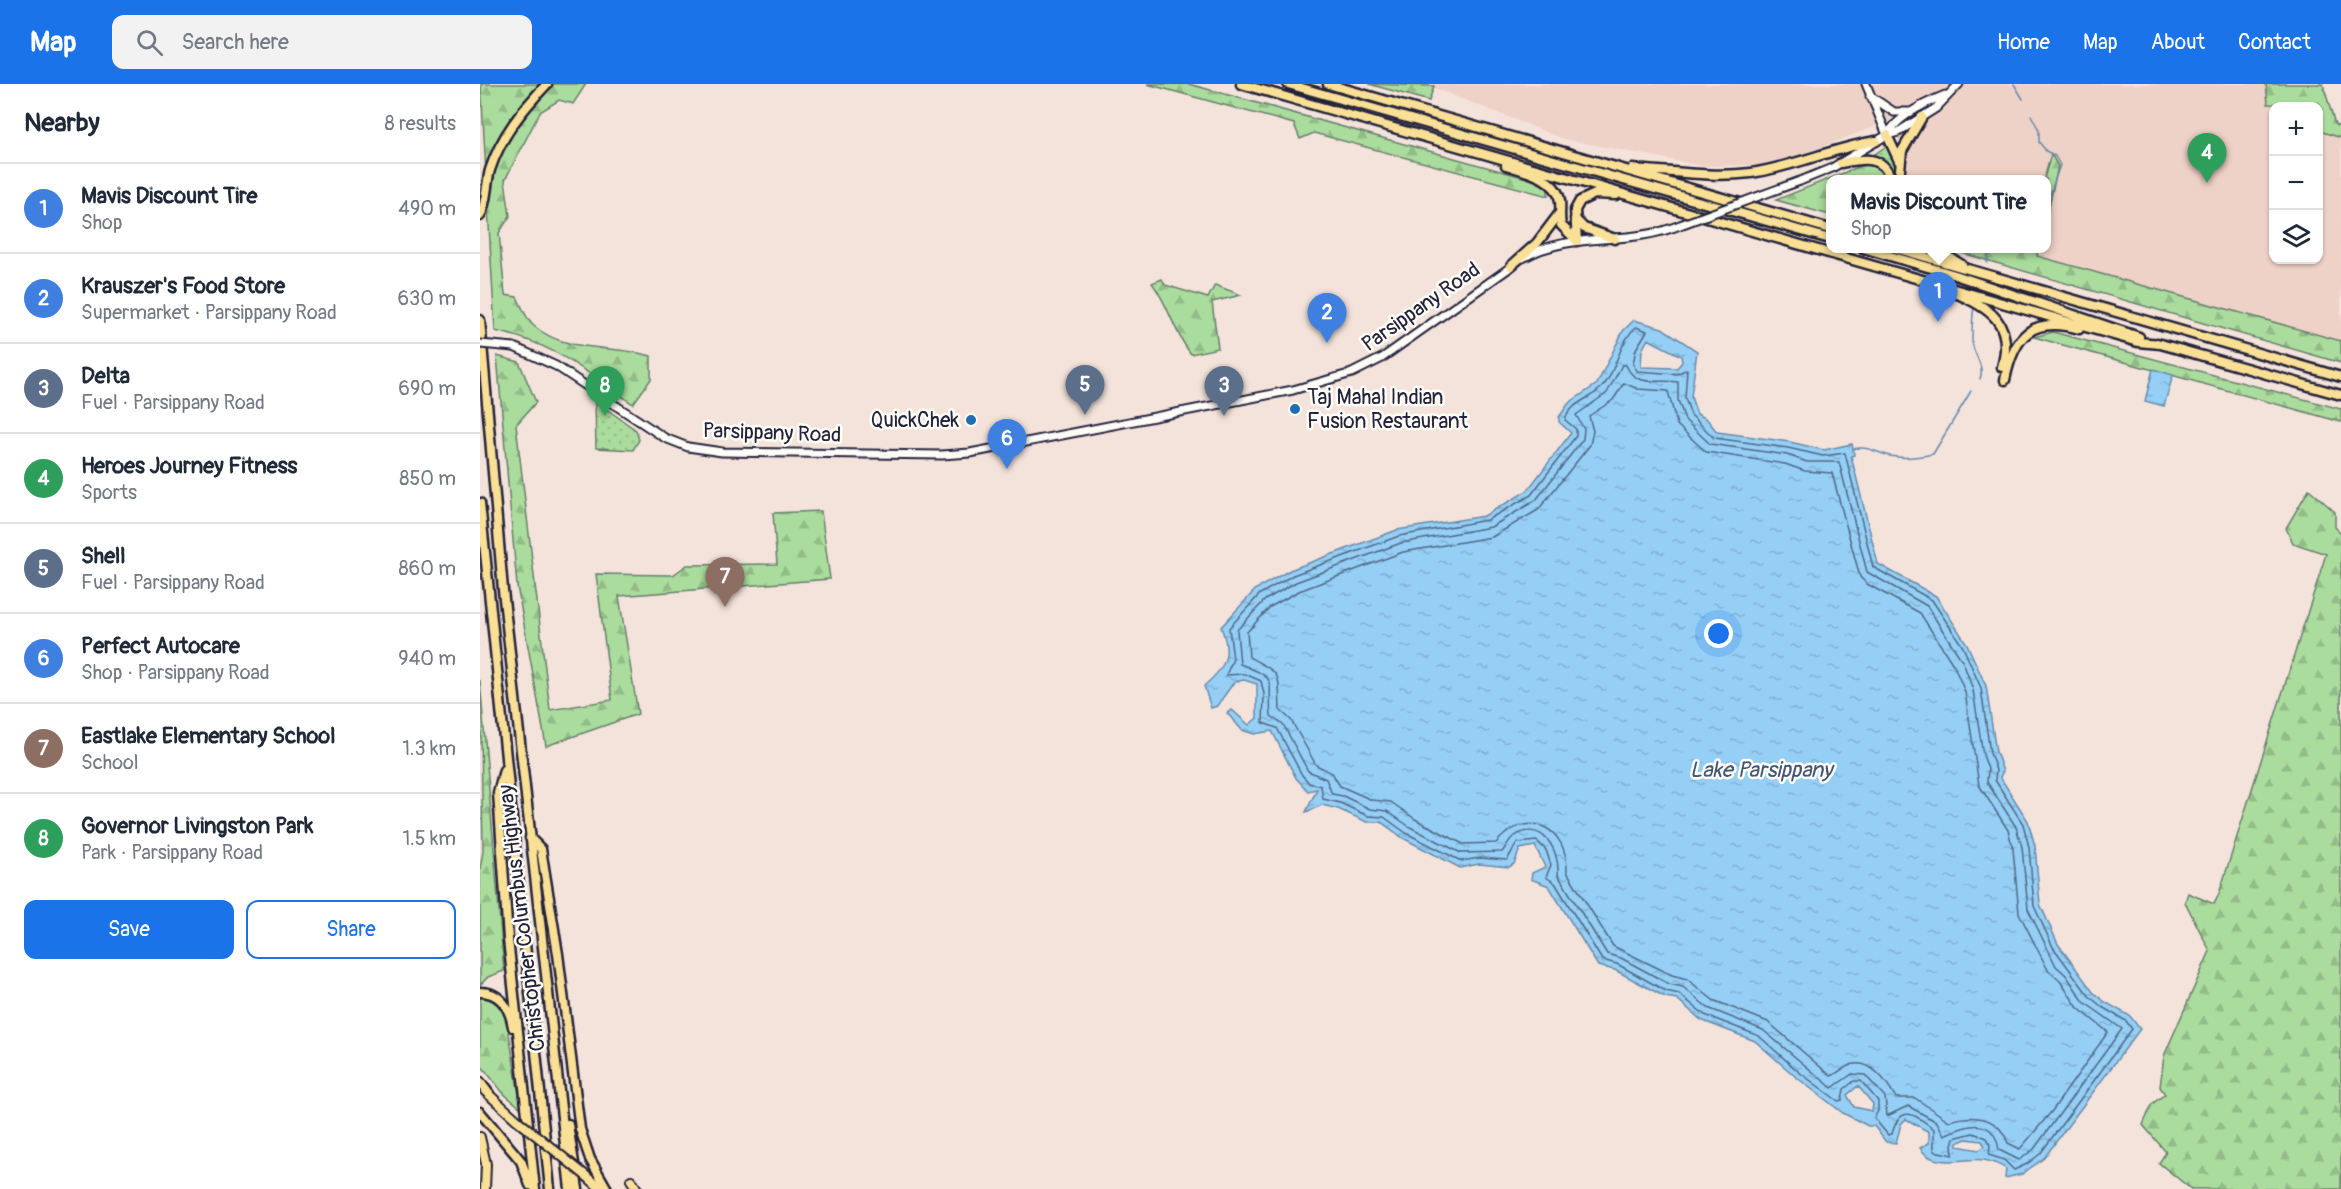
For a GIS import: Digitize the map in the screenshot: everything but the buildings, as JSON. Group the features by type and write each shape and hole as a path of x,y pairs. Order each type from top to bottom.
{"highway":[{"path":"480,216 488,179 499,148 517,118 547,84"},
{"path":"1241,84 1826,251"},
{"path":"1288,84 1826,238"},
{"path":"1328,84 1826,228"},
{"path":"1899,175 1899,161 1919,114"},
{"path":"1887,135 1899,161"},
{"path":"1438,140 1540,177 1558,193 1559,214 1563,228 1577,242"},
{"path":"1617,168 1737,174 1769,169 1842,147 1876,141"},
{"path":"1841,163 1873,159 1884,166 1888,175"},
{"path":"1577,242 1575,219 1578,204 1588,195 1631,196"},
{"path":"1510,267 1552,225 1559,214"},
{"path":"1575,219 1584,228 1615,239"},
{"path":"1797,219 1826,222"},
{"path":"1832,253 2138,342 2161,344"},
{"path":"1877,253 1955,275 2161,344 2341,395"},
{"path":"1908,253 2341,376"},
{"path":"1941,253 1978,274"},
{"path":"1916,277 1971,300 1991,314 2007,340 2002,368"},
{"name":"Christopher Columbus Highway","path":"480,320 496,523 570,1189"},
{"path":"2005,380 2016,344 2034,328 2048,325 2085,331 2098,330"},
{"name":"Christopher Columbus Highway","path":"480,503 550,1189"},
{"path":"505,763 498,802 508,939 533,1189"},
{"path":"530,838 541,849 580,1129 590,1160 607,1189"},
{"path":"480,992 498,997 510,1015 526,1112"},
{"path":"558,1073 578,1189"},
{"path":"480,1084 489,1094"},
{"path":"480,1112 520,1161 533,1189"}],"main road":[{"path":"1866,84 1887,135"},
{"name":"Parsippany Road","path":"480,344 514,347 556,366 665,438 694,448 731,453 961,453 1263,396 1335,379 1382,358 1510,267 1540,250 1577,242 1642,237 1800,181 1841,163 1887,135 1898,132 1919,114 1936,108 1959,84"},
{"path":"1869,94 1894,112 1919,114"},
{"path":"489,1094 517,1120 602,1189"},
{"path":"480,1137 486,1164 485,1189"},
{"path":"632,1189 631,1180 637,1189"}],"shaded area":[{"path":"1424,84 2266,84 2269,104 2269,264 2323,264 2323,132 2341,138 2341,341 2036,256 2037,253 2051,253 2050,155 2045,175 1907,175 1908,156 1889,121 1801,155 1757,165 1703,166 1564,139"}],"green space":[{"path":"481,84 586,84 573,104 559,100 540,112 505,180 510,216 499,233 505,295 517,297 531,323 547,335 561,341 651,356 651,379 633,404 552,351 516,336 495,331"},
{"path":"1147,84 1189,84 1544,183 1548,185 1548,196 1314,133 1300,139 1294,124"},
{"path":"1369,84 1434,86 1429,101"},
{"path":"2266,84 2323,84 2335,125 2341,127 2341,138 2323,132 2323,102 2269,102 2268,104"},
{"path":"1888,145 1895,157 1896,175 1893,175 1878,158 1872,156"},
{"path":"2051,154 2058,166 2051,198 2051,175 2045,175"},
{"path":"1868,163 1882,171 1884,175 1838,175"},
{"path":"1826,180 1826,214 1776,200"},
{"path":"1962,253 2037,253 2037,256 2341,341 2341,363"},
{"path":"1162,279 1165,285 1208,298 1215,285 1241,295 1212,302 1218,348 1191,354 1152,283"},
{"path":"2053,332 2341,409 2341,422 2034,337"},
{"path":"497,356 519,362 536,402 516,425 550,710 612,700 596,574 673,575 687,565 777,564 773,513 821,511 830,579 619,596 638,714 546,746 517,586"},
{"path":"595,401 636,430 639,440 633,450 596,448"},
{"path":"2309,489 2335,512 2335,527 2341,533 2341,1189 2191,1189 2159,1163 2166,1152 2143,1125 2152,1104 2165,1094 2160,1087 2164,1056 2210,951 2185,902 2188,893 2214,904 2219,894 2326,554 2293,543 2286,528"},
{"path":"480,680 504,971 488,977 480,985 480,869 483,851"},
{"path":"480,995 496,1000 506,1014 521,1108 504,1094 480,1064"}],"water":[{"name":"Lake Parsippany","path":"1634,320 1662,328 1697,351 1691,397 1697,414 1707,419 1717,432 1790,442 1824,450 1852,444 1854,455 1851,456 1878,564 1936,596 1967,644 1986,686 1996,752 2003,771 2000,777 2028,821 2035,846 2040,904 2058,944 2093,992 2105,1002 2130,1016 2140,1029 2044,1158 2022,1174 2005,1178 2006,1169 1984,1160 1941,1161 1933,1159 1920,1148 1929,1143 1929,1132 1906,1119 1901,1124 1896,1143 1886,1142 1874,1126 1868,1126 1843,1113 1796,1077 1755,1041 1701,1020 1677,999 1665,997 1615,970 1598,966 1549,886 1531,879 1532,873 1545,867 1535,846 1520,849 1514,864 1509,867 1479,864 1460,868 1403,838 1381,822 1367,822 1338,809 1322,805 1306,812 1317,789 1308,791 1296,778 1272,731 1254,734 1242,730 1227,713 1232,710 1249,725 1257,718 1257,684 1244,680 1234,682 1217,706 1211,708 1204,686 1217,673 1225,660 1226,645 1221,627 1256,589 1290,570 1397,530 1484,516 1527,491 1571,433 1559,422 1559,417 1569,403 1597,384 1623,331","holes":["1648,339 1681,356 1682,362 1677,368 1641,367 1642,350","1858,1086 1873,1104 1872,1111 1854,1107 1847,1095","1966,1139 1982,1141 1985,1146 1979,1150 1957,1146 1959,1142"]},
{"path":"2153,369 2173,375 2164,406 2145,401"}],"waterway":[{"path":"2014,84 2023,99"},
{"path":"2031,115 2039,130 2039,142 2046,151 2055,156 2060,165 2051,191"},
{"path":"1987,263 1989,253"},
{"path":"1974,307 1972,341 1981,369 1980,379"},
{"path":"1853,449 1867,449 1901,457 1933,454 1971,391"}],"place":[{"name":"Heroes Journey Fitness","path":"2207,183"},
{"name":"Mavis Discount Tire","path":"1938,322"},
{"name":"Krauszer's Food Store","path":"1327,343"},
{"name":"Taj Mahal Indian Fusion Restaurant","path":"1295,409"},
{"name":"Shell","path":"1085,415"},
{"name":"Governor Livingston Park","path":"605,416"},
{"name":"Delta","path":"1224,416"},
{"name":"QuickChek","path":"971,420"},
{"name":"Perfect Autocare","path":"1007,469"},
{"name":"Eastlake Elementary School","path":"725,607"}]}
